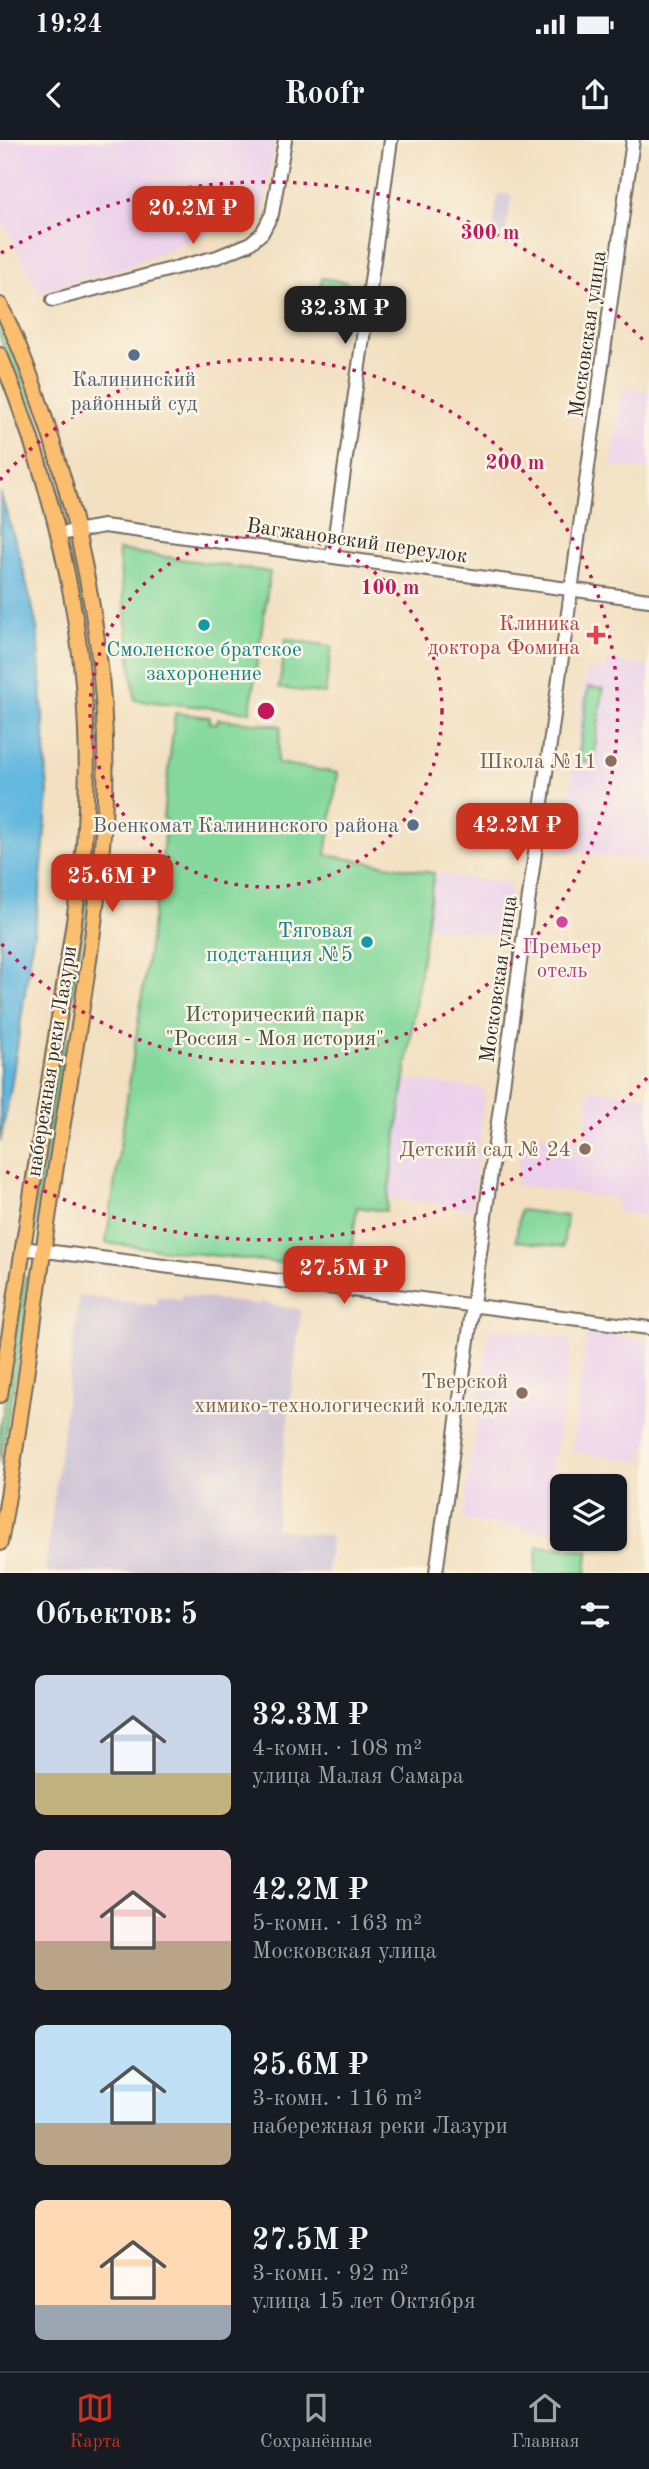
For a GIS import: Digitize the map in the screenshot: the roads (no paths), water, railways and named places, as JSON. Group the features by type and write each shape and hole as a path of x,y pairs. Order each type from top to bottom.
{"main road":[{"name":"набережная реки Лазури","path":"0,305 39,397 78,530 93,609 102,680 105,752 104,823 87,967 0,1542"},
{"name":"набережная реки Лазури","path":"0,355 19,403 60,534 76,624 85,704 87,765 85,836 74,922 0,1395"}],"street":[{"path":"53,300 216,257 249,244 262,233 272,214 285,140"},
{"path":"332,556 391,140"},
{"name":"Московская улица","path":"436,1573 633,140"},
{"name":"Вагжановский переулок","path":"60,534 104,526 649,600"},
{"path":"22,1248 649,1328"}],"water":[{"path":"0,492 21,560 37,627 48,794 40,891 11,1087 0,1142"}],"place":[{"name":"Калининский районный суд","path":"134,355"},
{"name":"Смоленское братское захоронение","path":"204,625"},
{"name":"Клиника доктора Фомина","path":"596,635"},
{"name":"Школа №11","path":"611,761"},
{"name":"Военкомат Калининского района","path":"413,825"},
{"name":"Премьер отель","path":"562,922"},
{"name":"Тяговая подстанция №5","path":"367,942"},
{"name":"Детский сад № 24","path":"585,1149"},
{"name":"Тверской химико-технологический колледж","path":"522,1393"}],"park label":[{"name":"Исторический парк \"Россия - Моя история\"","path":"275,1026"}]}
